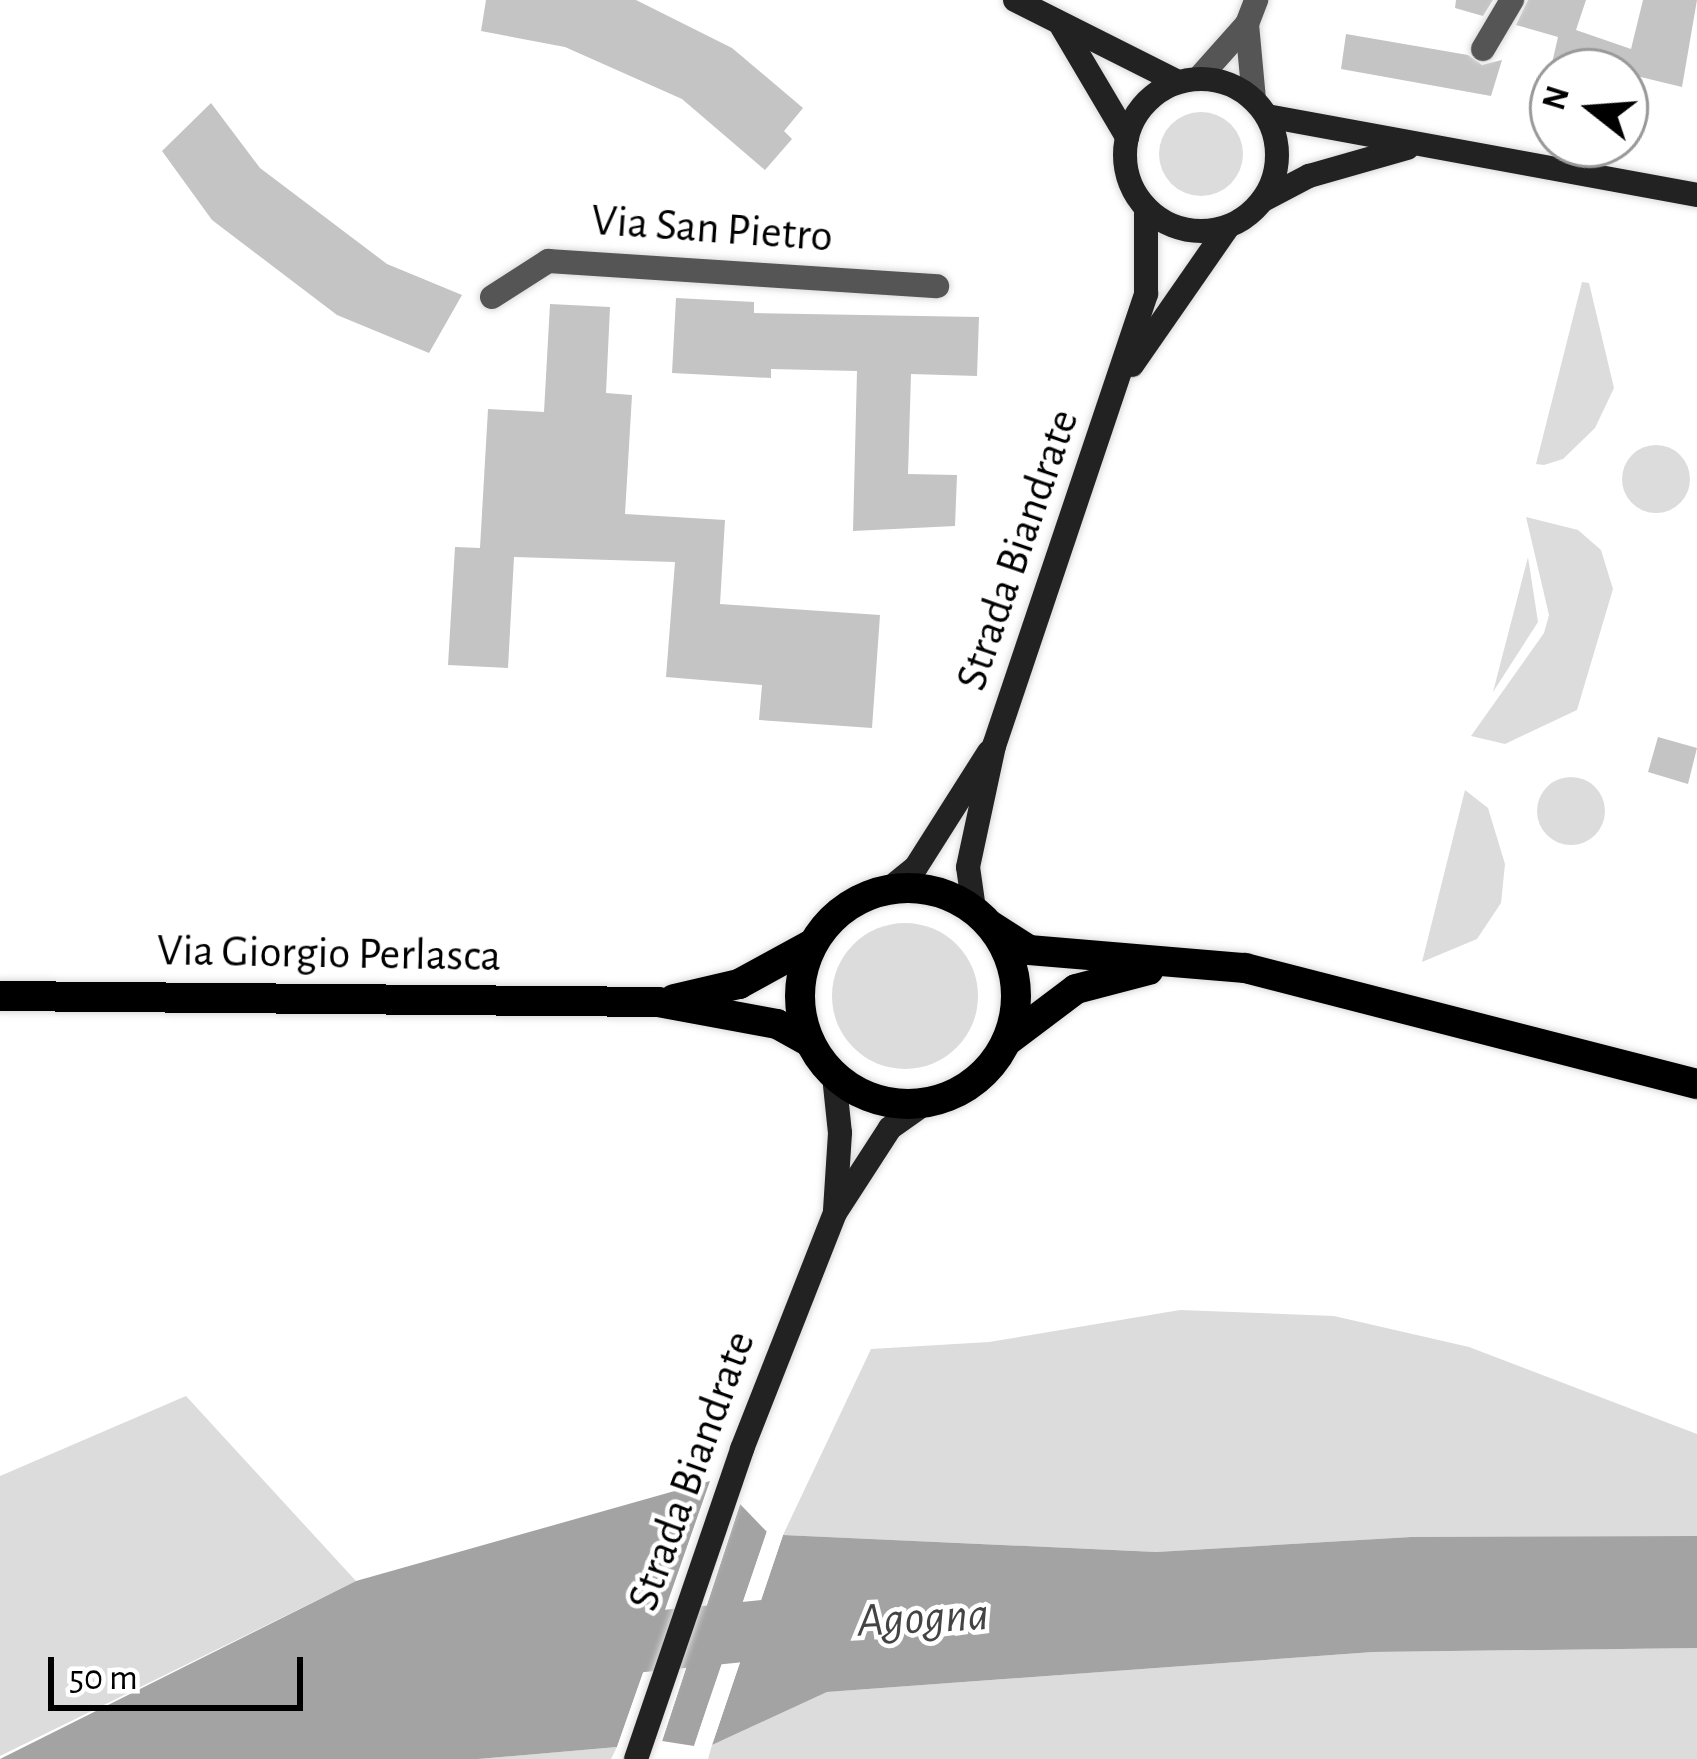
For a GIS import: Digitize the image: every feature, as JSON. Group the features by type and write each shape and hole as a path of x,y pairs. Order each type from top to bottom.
{"main road":[{"path":"1015,0 1062,27 1260,107 1410,147 1697,195"},
{"path":"1062,27 1127,137"},
{"path":"1188,80 1145,103 1127,137 1127,175 1146,208 1184,230 1228,227 1263,200 1309,176 1410,147"},
{"path":"1260,107 1278,158 1263,200"},
{"name":"Strada Biandrate","path":"982,917 970,848 994,746 1120,382 1149,276 1146,208"},
{"name":"Strada Biandrate","path":"1120,382 1228,227"},
{"name":"Strada Biandrate","path":"890,888 916,867 994,746"},
{"path":"1162,967 1076,989 1006,1041 973,1083 924,1104 861,1094 834,1076 809,1042 799,993 812,944 858,898 890,888 919,887 982,917 1029,950 1162,967 1245,968 1697,1084"},
{"path":"982,917 1016,980 1006,1041"},
{"name":"Via Giorgio Perlasca","path":"658,1002 739,984 812,944"},
{"name":"Via Giorgio Perlasca","path":"0,996 658,1002 777,1024 809,1042"},
{"name":"Strada Biandrate","path":"834,1076 840,1133 835,1213"},
{"name":"Strada Biandrate","path":"639,1752 742,1449 835,1213 890,1128 924,1104"}],"street":[{"path":"1483,50 1512,0"},
{"path":"1188,80 1252,12"},
{"path":"1252,12 1260,107"},
{"name":"Via San Pietro","path":"492,297 548,261 937,286"}],"shaded area":[{"path":"1201,112 1230,125 1243,154 1230,183 1201,196 1172,183 1159,154 1172,125"},
{"path":"1582,282 1589,283 1614,388 1595,428 1563,459 1536,464"},
{"path":"1656,445 1680,455 1690,479 1680,503 1656,513 1632,503 1622,479 1632,455"},
{"path":"1526,517 1578,530 1601,550 1613,589 1577,710 1505,744 1471,736 1544,633 1549,615"},
{"path":"1528,557 1538,622 1493,692"},
{"path":"1571,777 1595,787 1605,811 1595,835 1571,845 1547,835 1537,811 1547,787"},
{"path":"1465,790 1488,808 1505,864 1501,903 1477,939 1422,962"},
{"path":"905,923 933,928 957,944 973,968 978,996 973,1024 957,1048 933,1064 905,1069 877,1064 853,1048 837,1024 832,996 837,968 853,944 877,928"},
{"path":"1180,1310 1334,1316 1469,1347 1697,1434 1697,1536 1411,1537 1156,1552 783,1535 871,1349 989,1342"},
{"path":"186,1396 356,1581 0,1756 0,1476"},
{"path":"1697,1648 1697,1759 708,1759 712,1745 827,1692 1373,1652"},
{"path":"617,1747 611,1759 478,1759"}],"water":[{"path":"710,1481 617,1747 478,1759 0,1759 356,1581"},
{"path":"740,1504 767,1532 694,1746 662,1741"},
{"path":"783,1535 1156,1552 1411,1537 1697,1536 1697,1648 1373,1652 827,1692 712,1745"}],"pier":[{"path":"712,1476 624,1746 617,1747 668,1603"},
{"path":"742,1498 662,1741 656,1742 735,1502"},
{"path":"769,1525 772,1534 692,1752 707,1707"},
{"path":"785,1529 783,1535 710,1751 777,1533"}],"building":[{"path":"486,0 636,0 732,48 803,108 784,131 792,139 765,170 682,99 565,47 481,31"},
{"path":"1456,0 1493,0 1483,16 1455,8"},
{"path":"1528,0 1586,0 1576,30 1628,48 1555,48 1558,37 1516,25"},
{"path":"1643,0 1697,0 1682,87 1649,79 1649,48 1631,48"},
{"path":"1346,34 1468,55 1482,65 1502,60 1491,96 1341,69"},
{"path":"211,103 260,168 387,264 462,295 429,353 337,315 212,220 162,151"},
{"path":"676,298 754,302 754,313 979,317 977,376 911,374 908,474 957,475 955,526 853,531 857,371 771,369 771,378 672,373"},
{"path":"550,304 610,307 606,393 632,395 625,514 725,520 720,604 880,615 872,728 759,720 762,685 666,677 675,562 514,557 508,668 448,665 455,547 480,548 488,409 544,412"},
{"path":"1658,737 1697,748 1688,784 1648,772"}],"waterway":[{"name":"Agogna","path":"575,1649 832,1623"}]}
